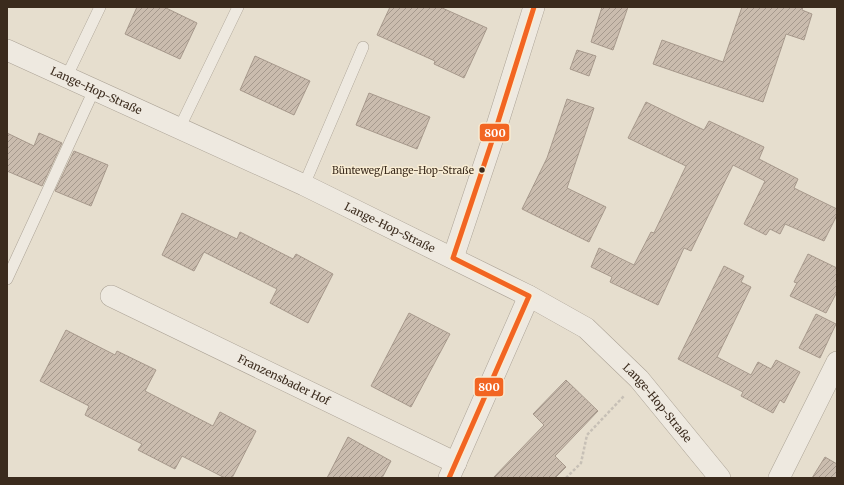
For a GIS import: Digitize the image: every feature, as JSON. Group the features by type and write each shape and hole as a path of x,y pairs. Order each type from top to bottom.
{"street":[{"path":"453,258 493,138 534,7"},
{"name":"Lange-Hop-Straße","path":"7,50 304,185 529,296 586,328 639,379 720,478"},
{"name":"Franzensbader Hof","path":"111,296 452,470"},
{"path":"452,470 529,296"},
{"path":"779,478 837,362"}],"lane":[{"path":"66,78 100,7"},
{"path":"179,129 238,7"},
{"path":"304,185 363,47"},
{"path":"7,280 94,90"}],"path":[{"path":"566,478 581,463 587,435 639,379"}],"building":[{"path":"137,7 164,7 197,23 180,59 125,34"},
{"path":"390,7 440,7 487,28 464,78 434,64 435,61 377,35"},
{"path":"602,7 628,7 613,50 591,42"},
{"path":"742,7 803,7 802,10 812,14 804,40 786,34 763,102 653,64 662,40 723,62"},
{"path":"577,50 596,56 589,76 570,69"},
{"path":"255,56 310,81 294,115 240,90"},
{"path":"369,93 430,117 417,149 356,125"},
{"path":"567,99 594,108 567,188 606,207 589,242 522,209 547,158"},
{"path":"646,102 704,130 709,121 764,147 759,159 798,179 794,188 837,209 837,215 824,241 785,224 780,234 770,229 766,235 744,224 765,181 733,165 691,251 684,248 658,305 610,282 612,277 591,267 599,248 634,265 651,232 654,233 686,166 628,138"},
{"path":"7,133 34,146 39,133 62,143 42,186 7,171"},
{"path":"74,151 108,165 91,206 55,191"},
{"path":"182,213 237,239 240,232 293,259 296,254 333,274 308,323 270,303 277,289 204,252 194,271 162,255"},
{"path":"808,254 837,268 837,292 826,313 790,296 797,283 794,282"},
{"path":"724,266 744,276 741,282 751,287 717,357 751,375 758,362 771,369 776,360 800,372 784,403 780,400 773,413 741,396 743,392 678,359"},
{"path":"409,313 450,334 411,407 371,386"},
{"path":"816,314 836,324 820,358 799,348"},
{"path":"66,330 115,355 117,351 156,370 145,391 213,426 220,412 256,431 232,478 225,478 182,456 175,469 138,450 142,444 85,415 89,406 40,381"},
{"path":"566,380 598,411 555,456 566,467 555,478 493,478 544,425 533,414"},
{"path":"348,437 391,461 382,478 327,478"},
{"path":"825,457 837,464 837,478 812,478"}],"transit line":[{"name":"800","path":"453,258 493,138 534,7"},
{"name":"800","path":"453,258 529,296"},
{"name":"800","path":"449,478 529,296"}],"place":[{"name":"Bünteweg/Lange-Hop-Straße","path":"482,170"}]}
